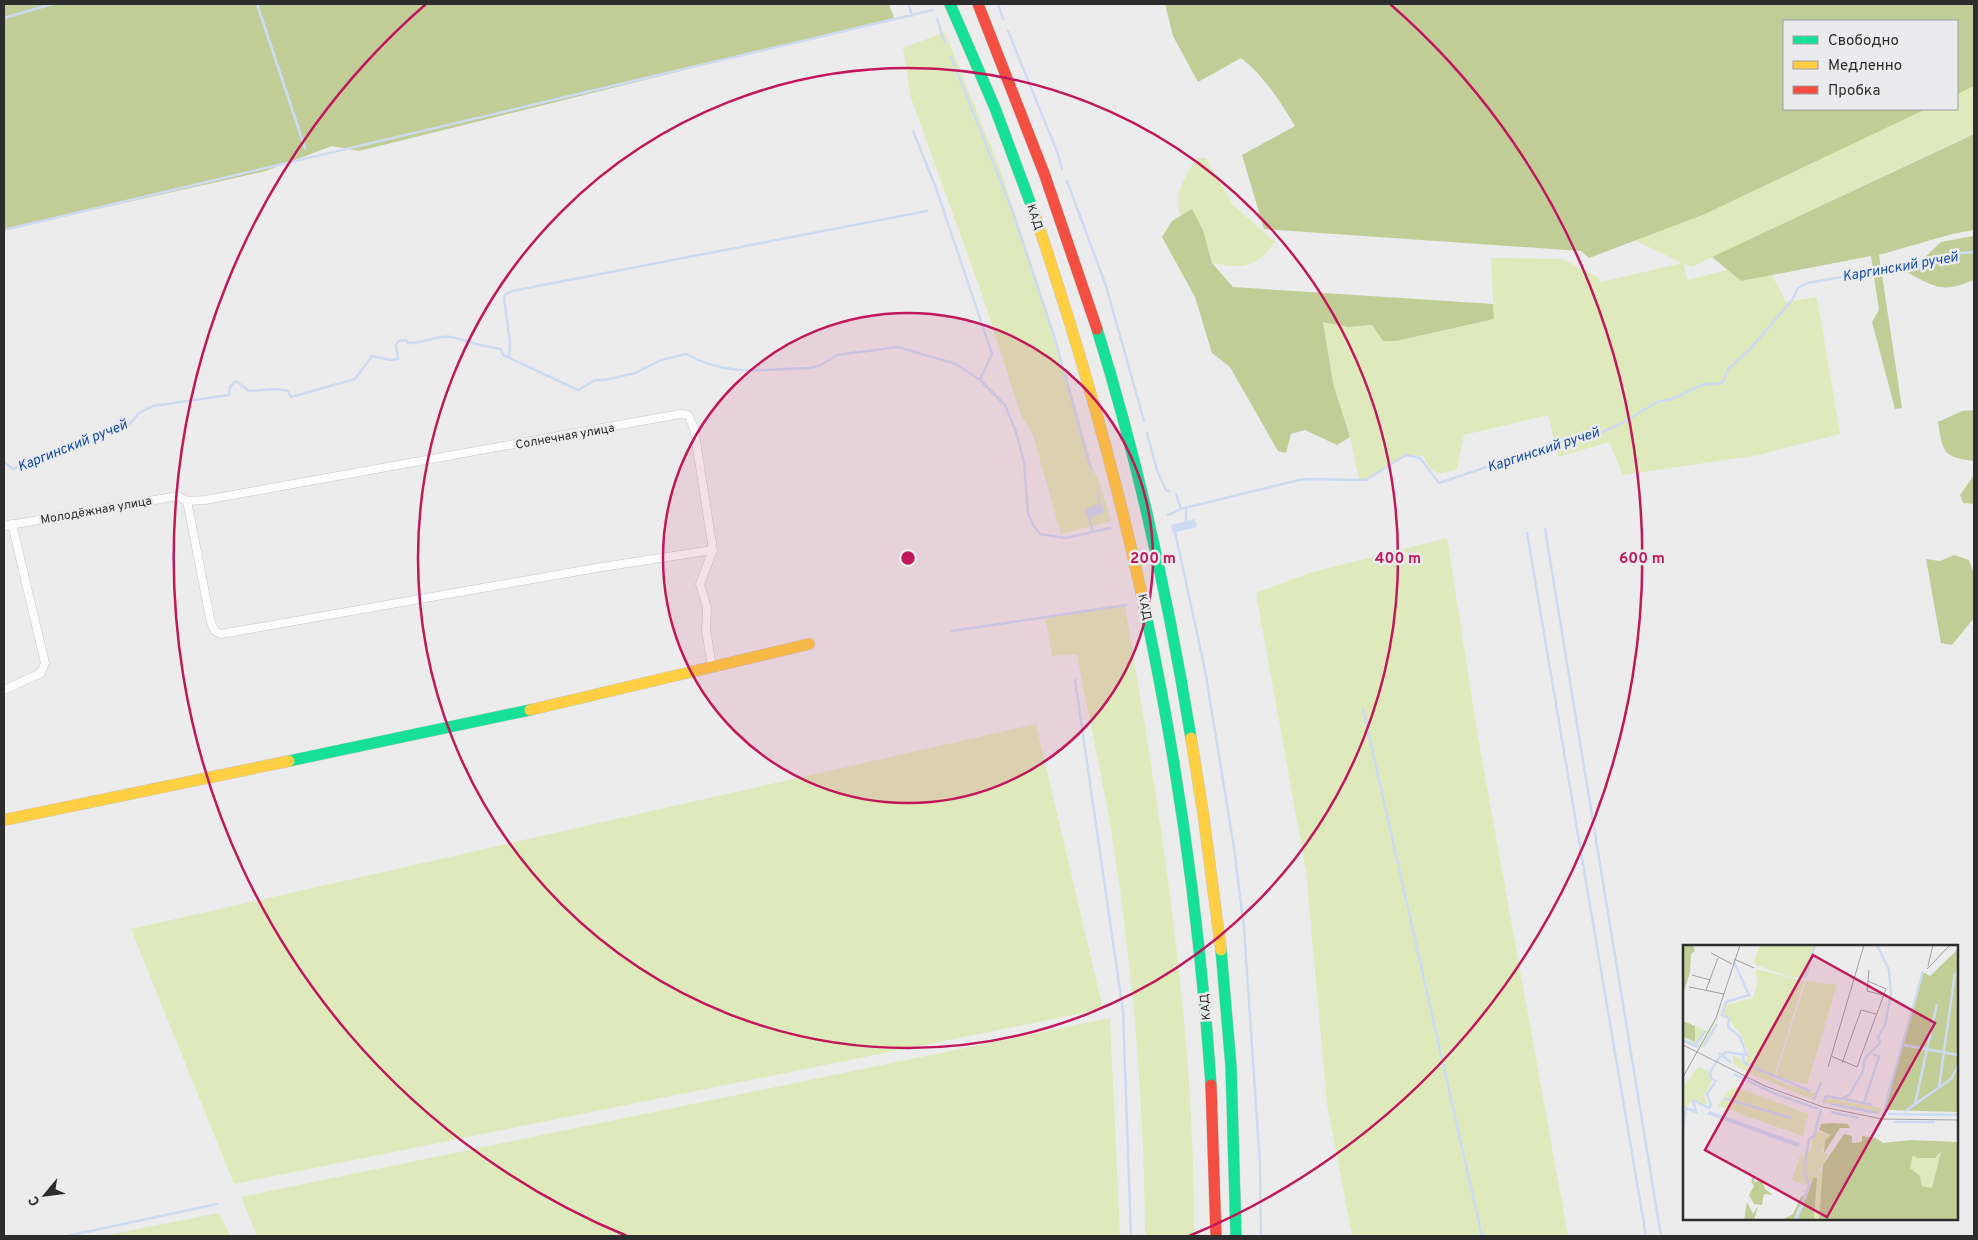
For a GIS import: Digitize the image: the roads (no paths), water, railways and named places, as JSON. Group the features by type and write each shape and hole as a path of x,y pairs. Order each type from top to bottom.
{"main road":[{"name":"КАД","path":"950,4 972,53 1021,178 1064,302 1125,514 1171,733 1200,947 1210,1054 1216,1236"},
{"name":"КАД","path":"978,4 1031,136 1073,252 1103,348 1144,508 1169,618 1201,791 1220,946 1230,1052 1236,1236"},
{"path":"4,820 486,720 809,644"}],"street":[{"name":"Солнечная улица","path":"187,501 205,500 680,414 688,415 694,428 713,550 700,584 707,608 706,630 712,667"},
{"name":"Молодёжная улица","path":"8,525 178,496 187,501"},
{"path":"187,501 211,623 215,631 221,634 713,550"},
{"path":"4,690 41,673 45,663 8,525"}],"water":[{"path":"1096,484 1104,513 1087,518 1085,509 1099,504"},
{"path":"1195,519 1197,527 1173,533 1171,525"}],"waterway":[{"path":"4,18 52,4"},
{"path":"257,4 305,148"},
{"path":"909,4 912,16"},
{"path":"998,4 1003,19"},
{"path":"4,230 933,10"},
{"path":"937,19 945,43"},
{"path":"1008,31 1058,154 1062,169"},
{"path":"951,57 1012,210 1055,339 1091,469"},
{"path":"913,131 936,188 992,354 980,380"},
{"path":"1067,181 1106,286 1144,421"},
{"path":"509,357 510,341 504,299 505,295 512,291 927,211"},
{"name":"Каргинский ручей","path":"1168,515 1181,509 1303,479 1366,480 1406,455 1420,458 1439,483 1572,438 1600,433 1624,422 1657,402 1672,399 1704,384 1723,382 1728,369 1750,349 1792,300 1798,288 1807,283 1878,271 1949,254 1974,252"},
{"name":"Каргинский ручей","path":"4,462 13,469 94,434 128,426 139,413 153,406 229,395 230,387 236,381 249,391 277,389 288,391 291,397 355,379 372,356 390,360 398,359 396,345 399,341 406,340 408,343 413,343 440,337 451,337 501,349 503,355 578,390 595,380 605,380 635,373 661,360 686,354 702,362 732,369 762,370 810,368 819,366 837,355 898,347 956,364 980,380 1005,405 1016,432 1024,462 1028,513 1033,525 1040,534 1066,538 1110,528"},
{"path":"1147,433 1157,470 1166,490 1169,491"},
{"path":"1176,494 1181,509"},
{"path":"1186,507 1186,521"},
{"path":"1088,514 1093,532"},
{"path":"1545,529 1661,1236"},
{"path":"1177,530 1175,532 1205,670 1234,848 1244,928 1260,1165 1261,1236"},
{"path":"1527,533 1646,1236"},
{"path":"952,631 1126,605"},
{"path":"1075,680 1123,1011 1131,1236"},
{"path":"1363,709 1482,1236"},
{"path":"67,1236 217,1204"}]}
